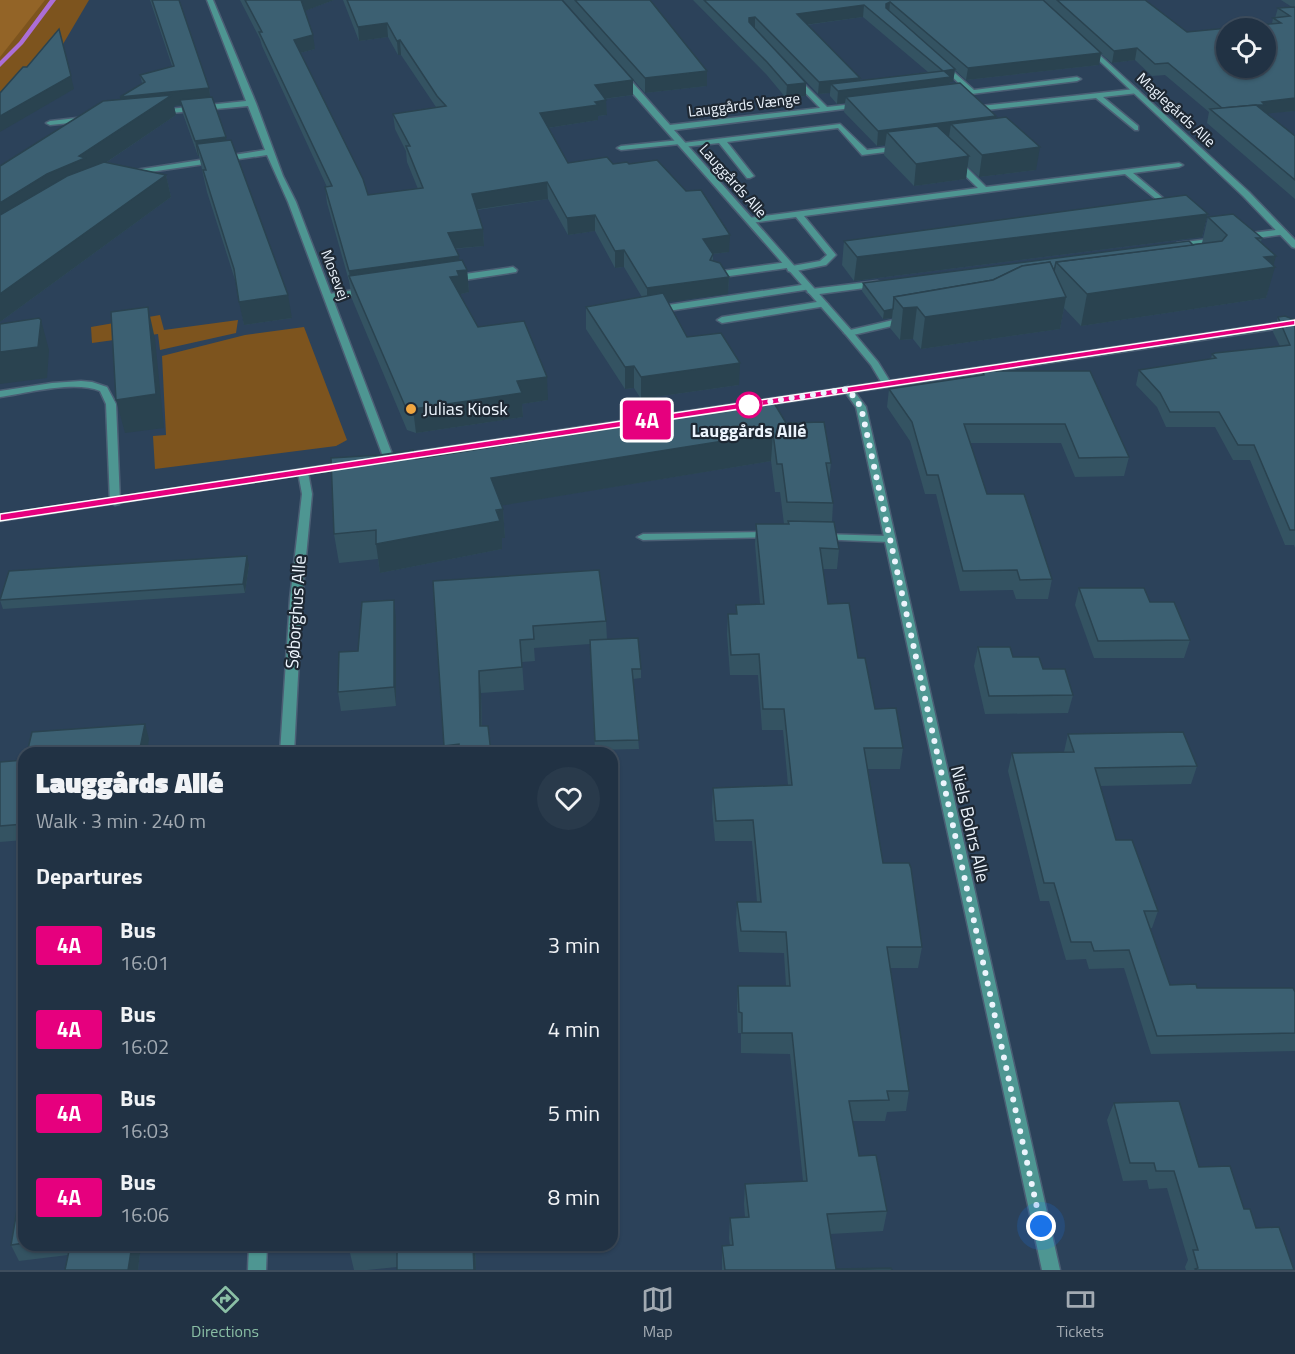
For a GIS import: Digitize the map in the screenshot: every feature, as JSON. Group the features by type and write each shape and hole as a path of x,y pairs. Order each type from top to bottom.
{"street":[{"name":"Mosevej","path":"210,0 328,297 384,460 848,389"},
{"name":"Maglegårds Alle","path":"1087,47 1246,194 1295,245"},
{"path":"938,61 972,92"},
{"name":"Lauggårds Alle","path":"613,65 849,333 875,364 885,383"},
{"name":"Lauggårds Vænge","path":"792,74 825,109"},
{"path":"949,94 1077,79"},
{"path":"989,117 981,108 1135,91"},
{"path":"1097,95 1135,128"},
{"path":"145,113 252,103"},
{"name":"Lauggårds Vænge","path":"668,128 870,104"},
{"path":"50,123 98,118"},
{"path":"621,148 721,140 840,126 865,153 906,147"},
{"path":"721,140 750,176"},
{"path":"945,151 984,190"},
{"path":"124,174 270,152"},
{"path":"751,220 1179,165"},
{"path":"1127,172 1167,206"},
{"path":"715,275 823,263 832,255 798,214"},
{"path":"1236,238 1283,232"},
{"path":"1167,247 1224,240"},
{"path":"1190,244 1198,252"},
{"path":"444,280 513,270"},
{"path":"644,311 883,283"},
{"path":"328,297 375,290"},
{"path":"722,320 823,304"},
{"path":"849,333 919,318"},
{"path":"848,389 1295,323"},
{"path":"0,394 86,385 100,388 107,394 111,404 115,502"},
{"name":"Niels Bohrs Alle","path":"848,389 861,407 1051,1270"},
{"path":"0,518 357,464"},
{"name":"Søborghus Alle","path":"287,747 296,599 307,494 303,472"},
{"path":"643,537 788,536"},
{"path":"810,536 889,538"},
{"path":"257,1270 258,1251"}],"shaded area":[{"path":"0,0 89,0 56,56 0,100"},
{"path":"0,0 45,0 0,57"},
{"path":"160,315 164,330 238,320 236,333 160,350 158,334 92,343 91,327"},
{"path":"304,327 347,440 336,446 155,469 153,436 166,435 162,356 245,335"}],"building":[{"path":"152,0 179,0 209,88 120,97 145,82 140,75 174,66"},
{"path":"245,0 301,0 313,35 294,40 363,179 368,195 423,188 406,146 410,146 393,114 446,106 400,40 397,41 387,23 358,27 347,0 562,0 633,80 595,85 606,100 595,102 598,105 540,113 568,163 607,157 613,164 657,160 686,191 701,190 730,235 703,239 713,254 710,260 720,263 729,277 647,288 624,250 615,251 595,215 567,218 547,182 472,194 483,229 448,233 459,256 349,271 325,187 332,186 259,32 262,32"},
{"path":"575,0 650,0 707,71 645,78"},
{"path":"704,0 1043,0 1101,53 968,68 890,2 886,4 886,8 955,69 944,71 951,77 838,91 831,84 943,71 864,5 797,14 860,78 819,82 755,17 749,18 749,22 806,83 787,85"},
{"path":"1057,0 1145,0 1187,32 1216,29 1216,78 1276,78 1276,23 1281,23 1273,18 1290,16 1278,8 1295,7 1295,98 1262,102 1265,105 1222,108 1168,63 1155,64 1137,48 1114,51"},
{"path":"59,29 71,76 0,116 0,93 23,67 27,67"},
{"path":"960,83 996,116 878,131 846,97"},
{"path":"172,95 79,156 85,158 47,174 0,203 0,166 103,101"},
{"path":"212,97 226,137 195,141 180,100"},
{"path":"1256,105 1295,136 1295,180 1210,109"},
{"path":"1006,117 1040,147 982,155 951,124"},
{"path":"937,126 969,156 916,164 887,132"},
{"path":"231,140 288,295 239,302 234,269 197,144"},
{"path":"104,162 166,175 0,294 0,215 67,176"},
{"path":"1186,195 1208,214 857,257 844,241"},
{"path":"1233,214 1262,238 1256,238 1276,256 1264,257 1275,267 1087,294 1056,262 1222,241 1227,235 1208,217"},
{"path":"1189,241 1193,245 1056,262 1054,271 1050,262 1022,266 993,280 894,297 893,309 884,311 863,283"},
{"path":"462,260 467,270 457,271 459,276 450,277 478,327 524,321 547,377 517,381 522,393 413,409 405,406 349,276"},
{"path":"1050,262 1066,297 925,317 917,307 903,308 894,297 993,280 1022,266"},
{"path":"663,293 687,337 721,333 740,363 641,377 634,366 625,367 586,307"},
{"path":"148,307 156,394 116,400 111,312"},
{"path":"1285,316 1295,320 1295,530 1290,530 1254,445 1238,445 1219,412 1170,412 1160,393 1139,370 1216,358 1212,354 1215,353 1290,345 1278,317"},
{"path":"39,318 41,320 38,347 0,352 0,324"},
{"path":"983,371 1090,371 1129,457 1079,458 1065,424 964,424 987,494 1024,494 1052,579 1020,580 1017,570 963,571 938,475 927,475 912,422 889,389 984,375"},
{"path":"774,403 786,423 824,422 831,463 826,463 833,503 787,502 782,464 777,464 773,433 491,478 503,509 496,510 500,521 376,544 376,530 334,534 331,458 413,450 416,459"},
{"path":"788,521 834,522 839,549 820,548 828,604 849,603 858,658 865,658 875,709 896,708 903,748 864,748 883,863 909,863 922,947 887,947 909,1091 887,1091 889,1100 849,1101 859,1156 876,1155 887,1211 827,1214 836,1269 891,1268 892,1270 725,1270 722,1246 733,1245 730,1218 749,1217 745,1184 807,1181 792,1033 742,1033 742,1013 739,1012 738,986 790,986 786,932 741,931 737,902 761,902 753,820 716,821 713,788 792,785 784,709 763,709 759,654 731,655 728,614 737,614 736,605 764,604 756,524 789,524"},
{"path":"247,556 243,584 0,600 9,571"},
{"path":"599,570 606,621 533,626 534,639 520,640 522,667 479,671 480,726 488,726 490,747 459,747 459,744 444,746 433,581"},
{"path":"1079,588 1144,588 1150,602 1174,602 1190,640 1098,641"},
{"path":"394,600 394,687 338,692 339,652 358,651 362,602"},
{"path":"638,638 641,669 632,669 639,740 595,741 590,640"},
{"path":"978,647 1010,647 1013,657 1039,657 1043,669 1065,669 1073,695 989,696"},
{"path":"145,724 140,747 28,747 32,732"},
{"path":"1183,732 1197,766 1095,768 1116,840 1132,840 1158,911 1144,911 1170,985 1196,984 1197,988 1293,988 1295,992 1295,1033 1157,1036 1129,950 1094,951 1091,942 1071,942 1054,883 1044,883 1012,753 1074,752 1068,734"},
{"path":"18,760 18,824 0,826 0,762"},
{"path":"1179,1101 1199,1167 1230,1166 1244,1209 1250,1209 1256,1228 1279,1227 1294,1270 1195,1269 1198,1268 1193,1250 1198,1250 1174,1171 1156,1171 1154,1163 1130,1163 1114,1103"},
{"path":"18,1204 18,1244 11,1245"},
{"path":"69,1251 131,1251 128,1270 65,1270"},
{"path":"397,1251 473,1251 474,1270 397,1270"}],"waterway":[{"path":"0,65 21,43 53,0"}],"bus line":[{"name":"4A","path":"0,518 1295,323"}],"place":[{"name":"Lauggårds Allé","path":"749,405"},
{"name":"Julias Kiosk","path":"411,409"}],"route":[{"path":"749,405 848,389 861,407 1041,1226"}]}
